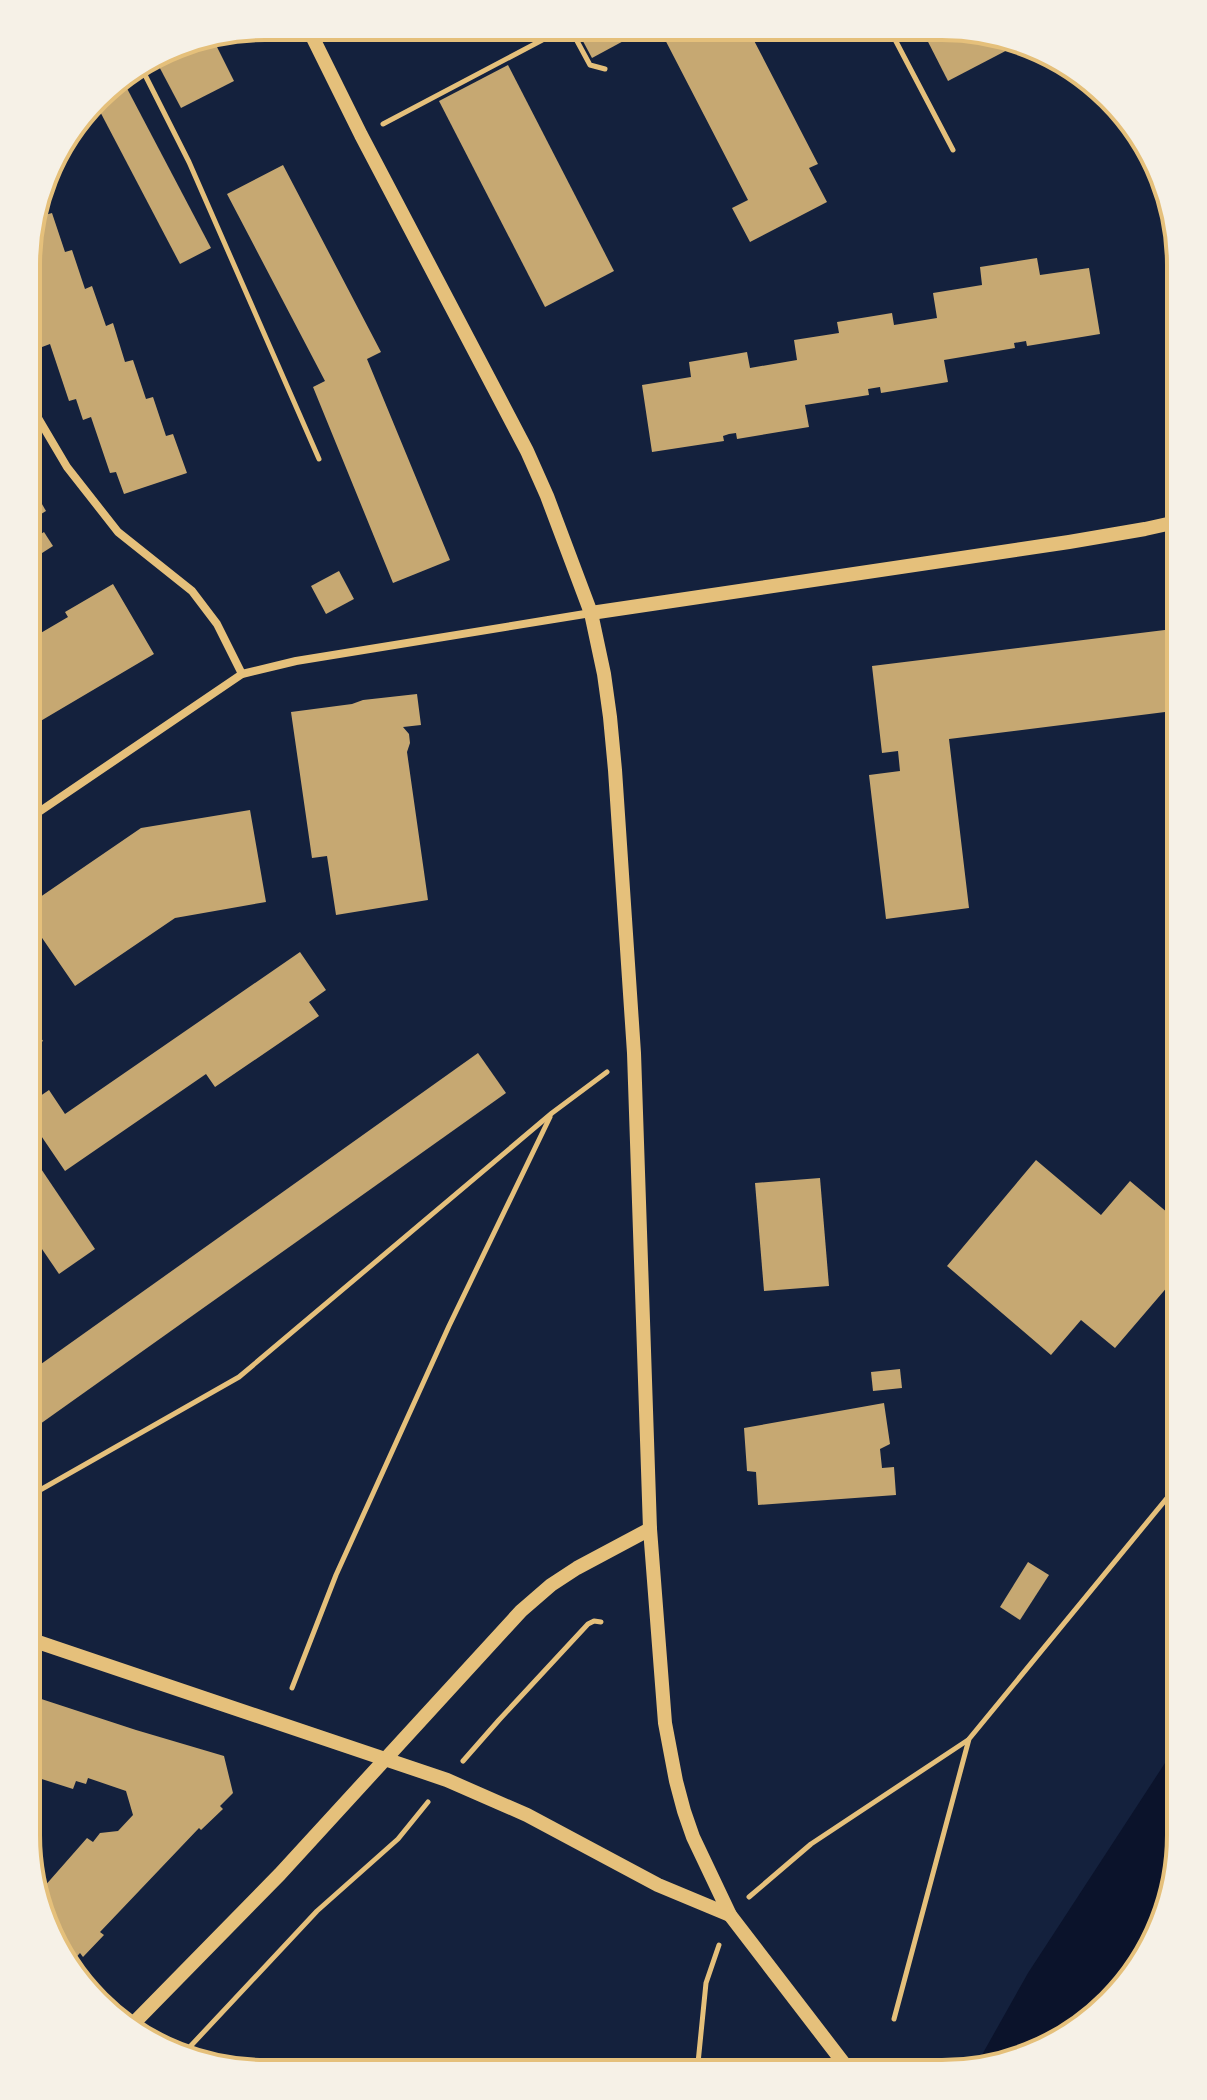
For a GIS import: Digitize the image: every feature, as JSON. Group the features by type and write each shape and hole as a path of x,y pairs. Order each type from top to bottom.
{"street":[{"path":"314,40 527,451 591,613 604,674 613,743 634,1053 650,1529 665,1723 684,1811 711,1878 730,1915 841,2060"},
{"path":"40,421 67,467 118,532 192,591 217,624 242,674"},
{"path":"40,811 242,674 296,661 591,613 1069,542 1167,524"},
{"path":"137,2019 280,1874 521,1611 551,1585 650,1529"},
{"path":"40,1643 447,1780 527,1815 658,1885 730,1915"}],"path":[{"path":"361,135 545,40"},
{"path":"575,40 590,65 605,69"},
{"path":"895,40 953,150"},
{"path":"145,75 189,162 319,459"},
{"path":"40,1490 239,1377 552,1113 634,1053"},
{"path":"292,1688 336,1575 449,1326 552,1113"},
{"path":"698,2060 706,1983 730,1915 759,1886 811,1844 969,1739 1167,1498"},
{"path":"479,1743 588,1624 601,1622"},
{"path":"894,2019 969,1739"},
{"path":"190,2047 317,1911 398,1839"}],"water":[{"path":"1167,1760 1167,1849 1163,1879 1144,1934 1129,1960 1101,1994 1054,2030 1028,2043 981,2057 1028,1973"}],"building":[{"path":"582,40 625,40 592,58"},
{"path":"665,40 754,40 818,164 809,168 827,202 750,242 732,208 748,200"},
{"path":"927,40 971,42 1007,50 948,81"},
{"path":"216,45 234,81 181,108 159,67"},
{"path":"508,65 614,271 545,307 439,101"},
{"path":"127,88 211,248 180,264 101,112"},
{"path":"283,165 381,352 367,359 450,560 393,583 313,387 325,381 227,194"},
{"path":"52,213 65,252 72,250 85,289 92,286 106,326 113,323 125,362 133,360 146,399 153,397 166,436 173,434 187,473 124,494 116,472 110,473 91,417 83,420 76,399 69,401 50,344 42,347 42,236 46,215"},
{"path":"1037,258 1040,275 1089,268 1100,334 1027,346 1026,341 1014,343 1015,348 944,360 948,382 881,393 880,387 868,389 869,395 805,405 809,427 737,439 736,433 729,434 723,436 724,441 652,452 642,385 691,377 689,362 747,352 750,368 797,360 794,340 839,333 837,322 892,313 894,325 937,318 933,293 982,285 980,267"},
{"path":"40,501 46,511 40,515"},
{"path":"44,532 53,546 40,554 40,534"},
{"path":"339,571 354,599 326,614 311,586"},
{"path":"113,584 154,654 40,721 40,633 68,617 65,612"},
{"path":"1167,630 1167,712 949,739 969,908 886,919 869,775 900,771 898,751 882,753 872,666"},
{"path":"417,694 421,725 403,727 409,734 407,752 428,900 336,915 327,856 312,858 291,712"},
{"path":"250,810 266,902 175,918 75,986 40,935 40,897 141,828"},
{"path":"300,952 326,990 309,1002 319,1016 215,1087 206,1074 65,1171 40,1134 40,1096 49,1090 65,1114"},
{"path":"478,1053 506,1093 40,1424 40,1365"},
{"path":"1036,1160 1101,1215 1130,1181 1167,1212 1167,1287 1115,1348 1081,1320 1051,1355 947,1266"},
{"path":"40,1167 95,1249 59,1274 40,1246"},
{"path":"820,1178 829,1286 764,1291 755,1183"},
{"path":"900,1369 902,1388 873,1391 871,1372"},
{"path":"884,1403 890,1444 880,1449 882,1468 894,1467 896,1495 758,1505 756,1472 747,1471 744,1428"},
{"path":"1028,1562 1049,1575 1020,1620 1000,1607"},
{"path":"40,1699 224,1756 233,1793 220,1806 223,1809 201,1830 199,1828 100,1932 104,1935 83,1957 80,1953 77,1957 70,1947 57,1921 46,1885 87,1838 93,1842 100,1833 118,1831 133,1815 126,1791 88,1778 86,1784 76,1781 73,1789 40,1778"}]}
